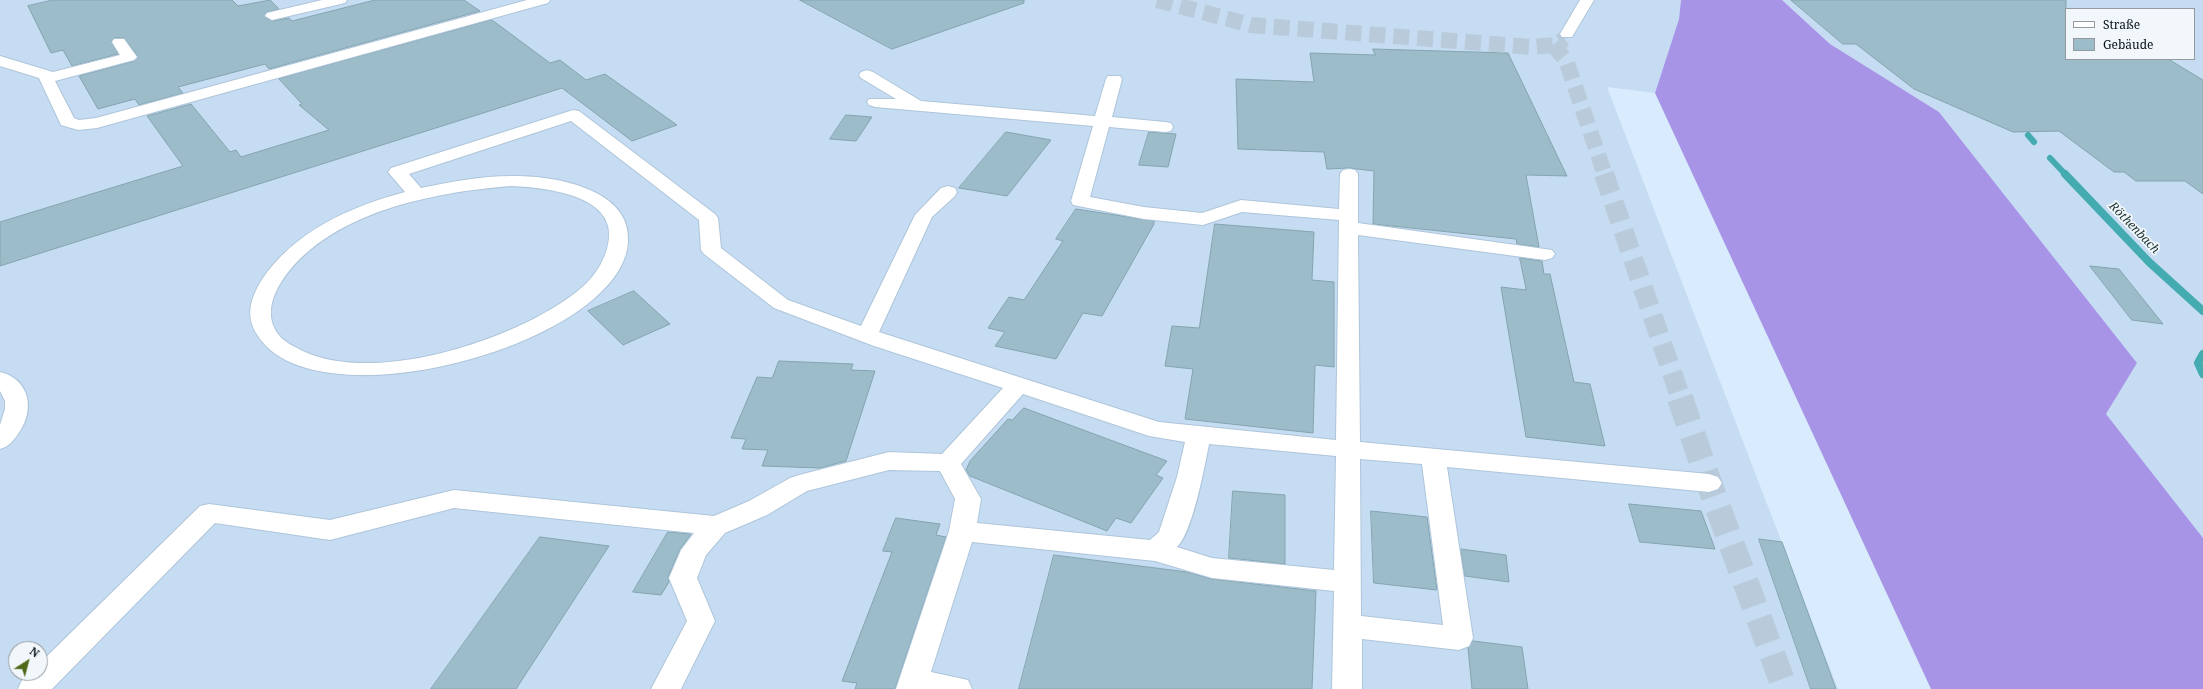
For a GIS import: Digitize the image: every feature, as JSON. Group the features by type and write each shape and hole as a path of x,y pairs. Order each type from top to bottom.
{"street":[{"path":"272,16 340,0"},
{"path":"119,42 129,57 46,79 67,121 78,125 97,123 543,0"},
{"path":"1567,34 1587,0"},
{"path":"0,61 51,77"},
{"path":"867,75 920,106"},
{"path":"1114,79 1080,201 1144,213 1203,219 1241,206 1349,221 1545,254"},
{"path":"874,102 1165,127"},
{"path":"416,194 397,172 573,115 708,218 711,250 781,304 867,335 1156,430 1708,483"},
{"path":"1347,689 1349,174"},
{"path":"496,181 533,182 571,189 593,198 610,211 617,221 620,233 620,245 607,272 596,286 560,314 512,339 456,358 396,367 341,367 297,357 281,348 270,338 263,326 260,313 261,299 277,271 290,257 325,231 346,220 368,210 416,194 465,184 496,181"},
{"path":"867,335 924,215 948,192"},
{"path":"0,379 11,387 17,396 18,408 13,422 0,441"},
{"path":"666,689 701,621 683,578 694,550 716,526 758,508 799,484 889,461 948,463 1019,384"},
{"path":"1155,551 1171,537 1190,477 1199,435"},
{"path":"1348,626 1459,638 1433,457"},
{"path":"948,463 968,499 962,531 912,686 957,689"},
{"path":"33,689 209,513 330,530 454,499 716,526"},
{"path":"962,531 1155,551 1212,568 1348,582"}],"shaded area":[{"path":"0,0 1681,0 1679,19 1655,93 1607,87 1838,689 0,689"},
{"path":"1681,0 1782,0 1830,44 1939,112 2137,363 2106,414 2203,538 2203,689 1931,689 1655,93 1679,19"},
{"path":"1782,0 2203,0 2203,538 2106,414 2137,363 1939,112 1830,44"}],"building":[{"path":"53,0 232,0 238,6 270,0 279,9 267,12 264,16 272,21 289,18 292,21 375,0 464,0 480,11 269,69 265,64 178,87 183,93 139,105 135,99 98,109 79,76 134,61 138,56 124,38 114,38 111,41 118,54 72,66 63,50 51,53 28,6"},
{"path":"800,0 1024,0 1024,3 892,49"},
{"path":"1791,0 2066,0 2065,60 2170,60 2203,80 2203,194 2185,181 2136,181 2124,172 2114,172 2059,131 2013,132 1914,89 1856,44 1843,44"},
{"path":"492,20 550,63 560,60 586,80 605,74 677,125 632,141 562,88 0,266 0,222 183,166 147,116 191,104 230,152 236,150 241,157 329,130 299,105 302,104 279,79"},
{"path":"1373,49 1508,53 1567,176 1526,175 1539,247 1517,244 1516,239 1373,224 1374,171 1349,168 1327,169 1324,152 1238,149 1236,79 1314,82 1310,53 1375,55"},
{"path":"846,115 872,117 856,141 830,139"},
{"path":"1006,132 1051,140 1007,196 959,188"},
{"path":"1149,132 1176,134 1168,167 1139,165"},
{"path":"1076,209 1154,221 1154,224 1102,316 1083,313 1056,359 995,346 1005,332 988,328 1009,297 1024,300 1063,241 1056,239"},
{"path":"1215,224 1314,232 1312,280 1334,282 1334,367 1315,365 1313,433 1185,419 1193,369 1165,366 1172,326 1199,328"},
{"path":"1520,258 1542,261 1544,274 1550,274 1574,382 1590,384 1605,446 1526,437 1501,287 1526,290"},
{"path":"2090,266 2119,269 2163,324 2132,320"},
{"path":"634,291 670,324 623,345 588,311"},
{"path":"779,361 853,364 851,370 875,371 846,461 820,468 762,466 768,450 742,449 746,439 731,438 757,377 772,378"},
{"path":"1024,408 1167,461 1156,475 1163,478 1131,523 1116,518 1107,531 970,476 966,470 970,461 1008,419 1012,420"},
{"path":"1233,491 1285,495 1285,564 1229,558"},
{"path":"1629,504 1701,511 1715,549 1640,542"},
{"path":"1371,511 1427,517 1437,590 1374,583"},
{"path":"896,518 940,524 936,535 946,537 895,689 855,689 857,683 842,681 892,552 883,551"},
{"path":"668,532 691,534 680,549 668,577 669,582 661,595 633,592"},
{"path":"540,537 609,546 516,689 431,689"},
{"path":"1759,539 1782,542 1836,689 1811,689"},
{"path":"1461,549 1506,555 1509,582 1465,576"},
{"path":"1054,555 1187,572 1212,579 1316,591 1312,689 1019,689"},
{"path":"1473,641 1522,647 1528,689 1472,689 1468,648"}],"waterway":[{"name":"Röthenbach","path":"2028,135 2034,142"},
{"name":"Röthenbach","path":"2050,158 2066,175"},
{"name":"Röthenbach","path":"2065,174 2149,262 2203,311"},
{"name":"Röthenbach","path":"2203,354 2198,363 2203,374"}],"tunnel":[{"path":"1157,0 1251,25 1532,47 1553,45"},
{"path":"1553,45 1565,39"},
{"path":"1553,45 1566,60 1605,175"},
{"path":"1604,174 1681,399"},
{"path":"1680,398 1709,483 1785,689"}]}
